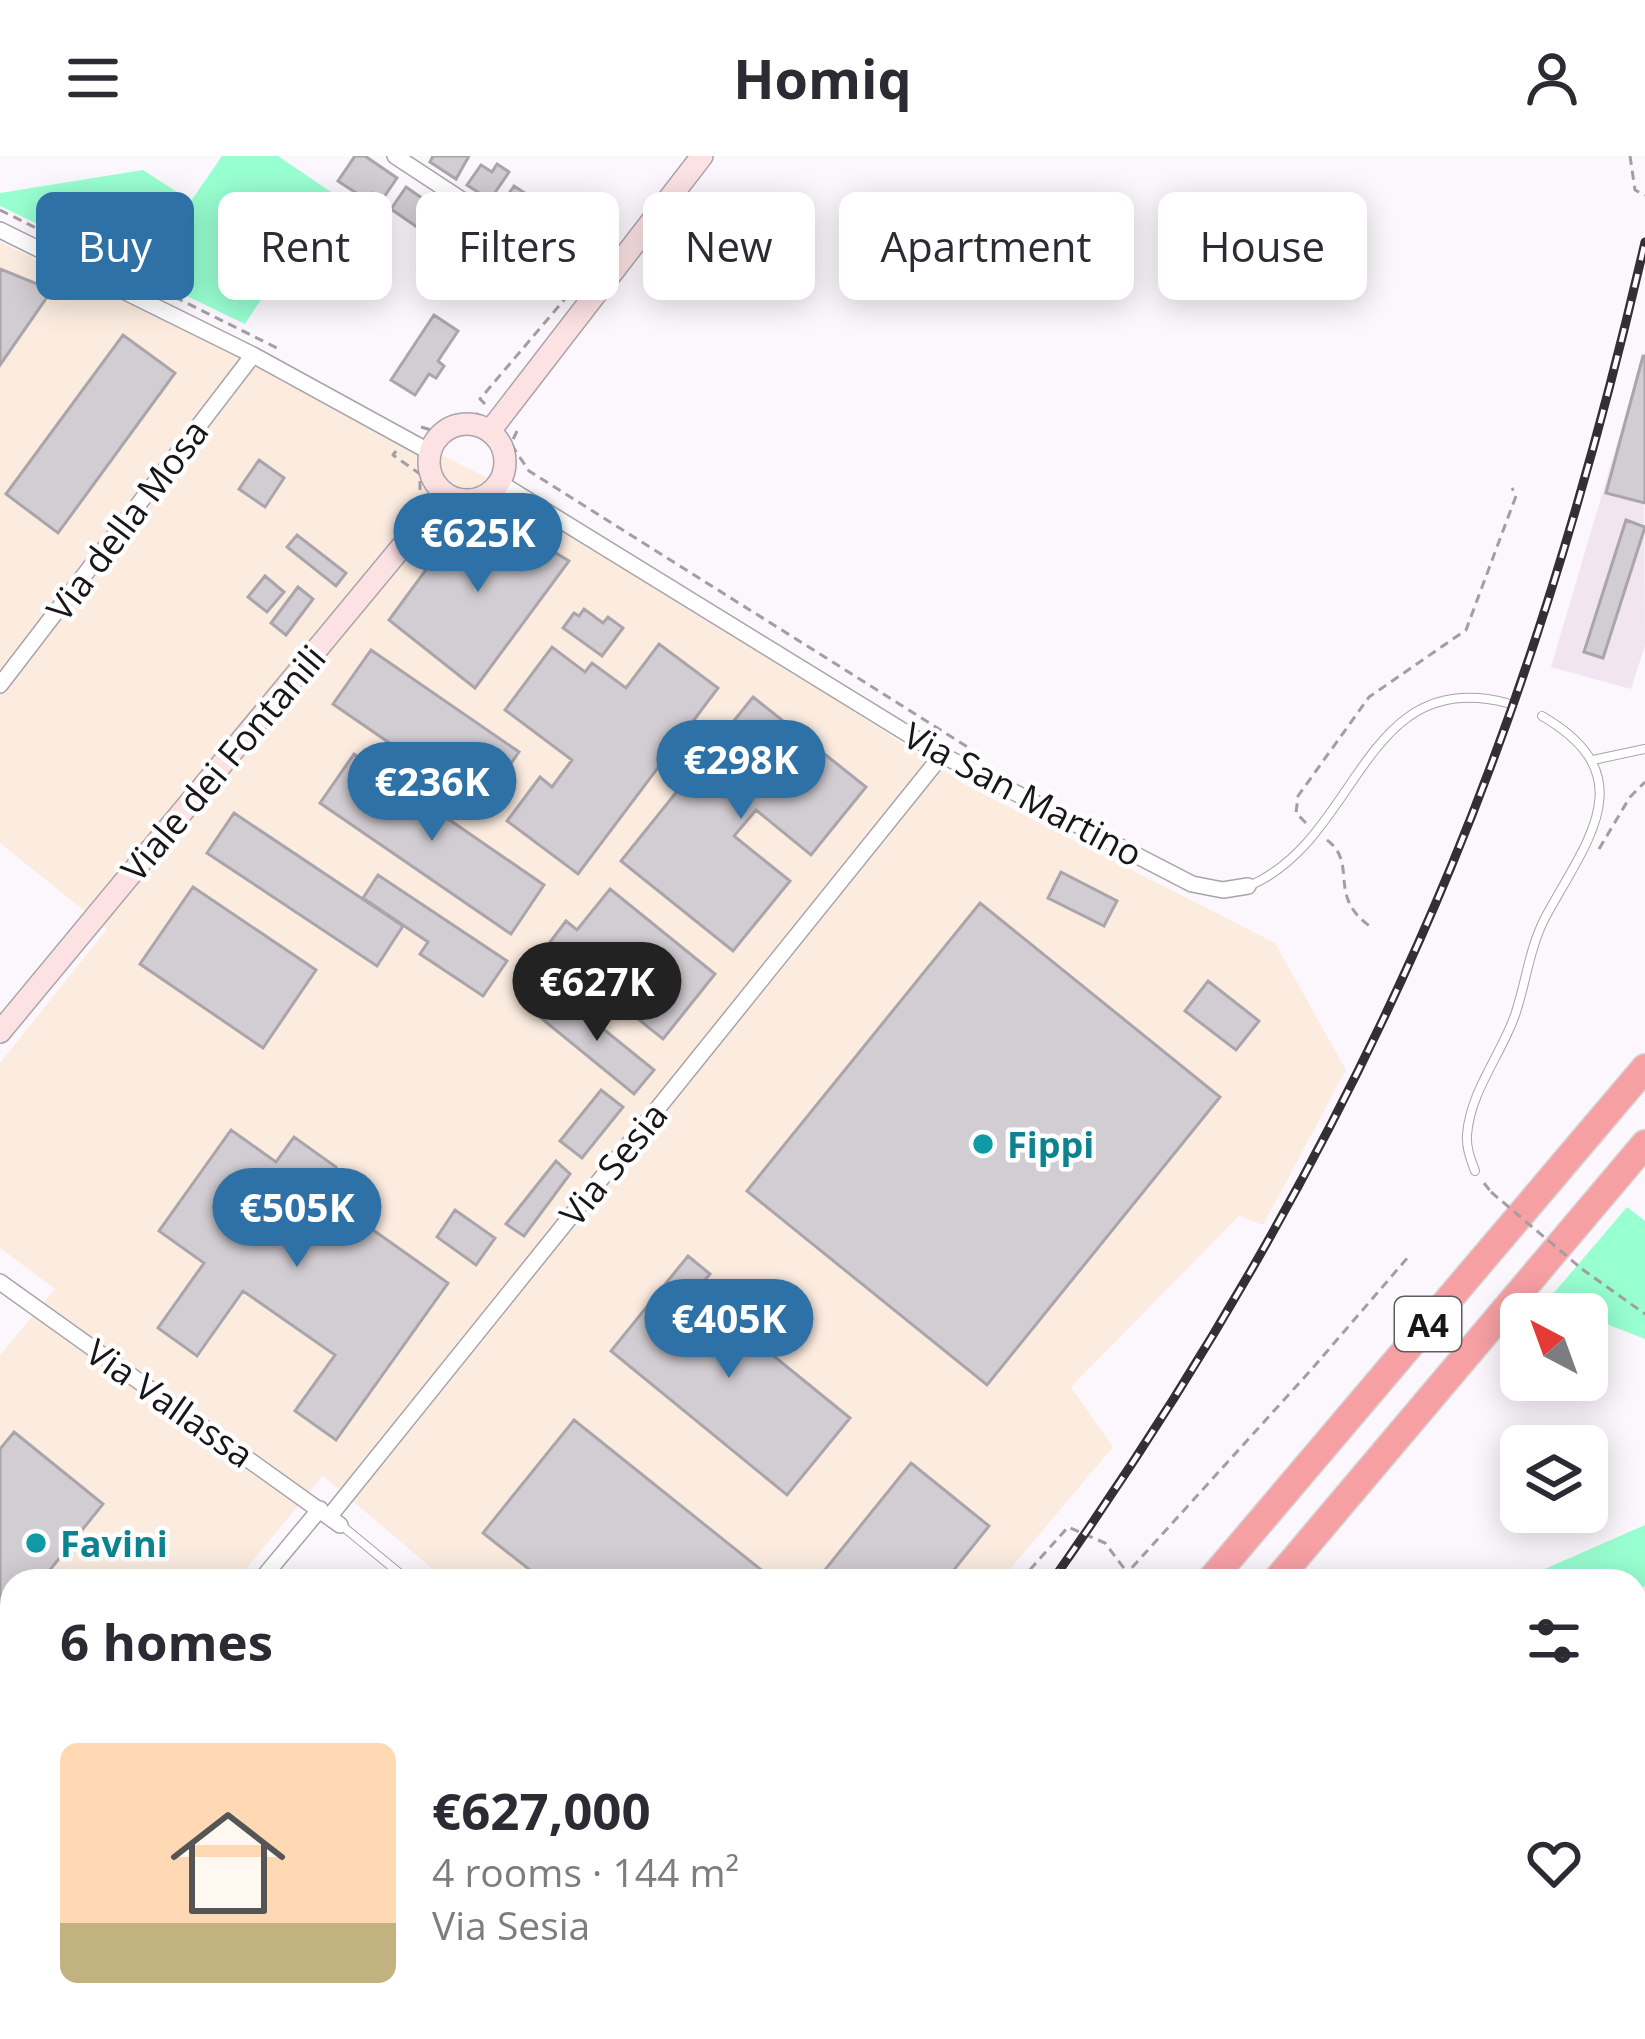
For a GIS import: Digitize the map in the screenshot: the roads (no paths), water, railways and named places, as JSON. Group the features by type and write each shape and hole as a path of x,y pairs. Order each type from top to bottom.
{"highway":[{"name":"A4","path":"1220,1569 1645,1068"},
{"name":"A4","path":"1286,1569 1645,1144"}],"main road":[{"path":"619,267 702,156"},
{"path":"490,431 594,300"},
{"path":"460,424 490,431 505,452 509,487 463,501 432,491 430,452 441,434 460,424"},
{"name":"Viale dei Fontanili","path":"0,1032 424,520 432,491"}],"street":[{"path":"395,156 450,192"},
{"path":"0,230 253,355 430,452"},
{"path":"587,300 590,306"},
{"name":"Via della Mosa","path":"0,686 253,355"},
{"name":"Via San Martino","path":"509,487 942,755 1192,884 1223,890 1248,886"},
{"name":"Via Sesia","path":"273,1569 330,1517 942,755"},
{"name":"Via Vallassa","path":"0,1282 330,1517"}],"lane":[{"path":"1248,886 1289,863 1405,718 1450,696 1481,696 1508,703"},
{"path":"1475,1171 1467,1133 1478,1092 1514,1018 1543,922 1598,822 1601,791 1586,748 1542,716"},
{"path":"1592,760 1645,749"},
{"path":"1301,1569 1387,1450"},
{"path":"330,1517 394,1569"}],"railway":[{"path":"1060,1569 1166,1411 1271,1235 1367,1054 1410,961 1481,791 1536,637 1606,401 1645,242"}],"place":[{"name":"Fippi","path":"983,1144"},
{"name":"Favini","path":"36,1543"}]}
